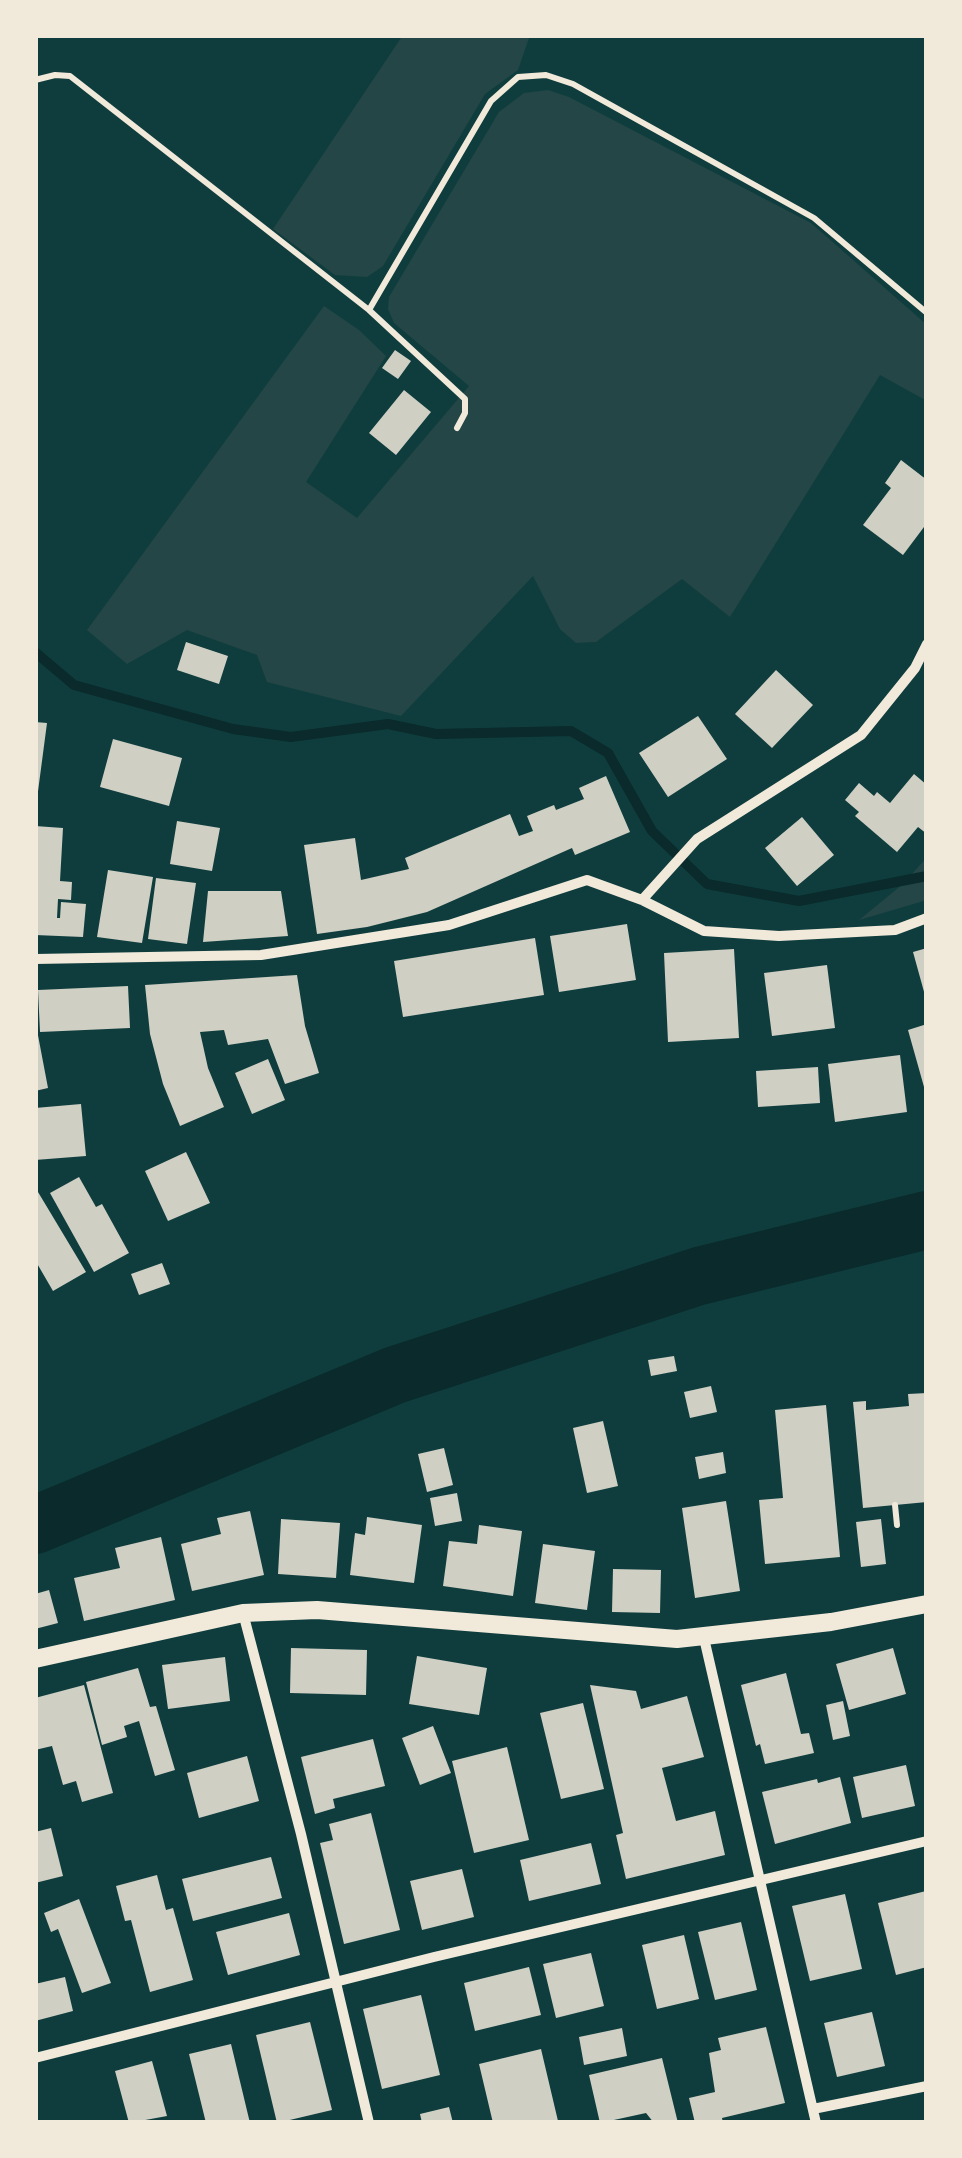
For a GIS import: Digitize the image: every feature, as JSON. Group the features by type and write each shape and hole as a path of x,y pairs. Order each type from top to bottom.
{"street":[{"path":"642,900 696,839 861,736 915,668 927,644"},
{"path":"35,959 261,955 449,925 587,880 642,900 704,931 749,934 896,930 927,918"},
{"path":"35,1659 243,1613 317,1610 677,1639 831,1622 927,1604"},
{"path":"243,1613 369,2123"},
{"path":"704,1638 816,2123"},
{"path":"35,2058 927,1840"},
{"path":"813,2109 927,2086"}],"path":[{"path":"368,310 491,101 518,77 546,75 574,84 814,218 927,312"},
{"path":"35,80 70,76 368,310 465,398 465,413 457,428"},
{"path":"895,1505 897,1525"}],"shaded area":[{"path":"403,35 530,35 518,70 485,94 383,266 367,277 335,275 273,229"},
{"path":"548,90 569,97 811,223 927,325 927,401 880,375 730,617 682,579 596,642 576,643 560,629 533,576 401,716 267,682 257,655 187,630 127,664 87,630 324,306 359,330 386,356 306,482 357,518 469,386 394,323 388,309 389,297 499,112 524,93"},
{"path":"927,857 927,900 859,920 903,884"}],"building":[{"path":"395,350 411,361 398,379 382,368"},
{"path":"404,390 431,412 396,455 369,433"},
{"path":"901,460 927,480 927,523 903,555 863,525 891,488 885,483"},
{"path":"186,642 228,656 219,684 177,670"},
{"path":"776,670 813,705 772,748 735,714"},
{"path":"698,716 727,759 668,797 639,753"},
{"path":"35,722 47,723 37,799 35,799"},
{"path":"113,739 182,758 169,806 100,787"},
{"path":"914,774 927,785 927,834 918,827 897,852 855,816 859,812 845,800 859,783 890,803"},
{"path":"606,776 630,832 575,855 572,848 427,912 317,934 304,845 355,838 361,880 409,869 405,858 510,814 519,836 533,831 527,816 584,799 579,788"},
{"path":"802,817 834,855 797,886 765,848"},
{"path":"177,821 220,828 212,871 170,864"},
{"path":"35,826 63,828 60,881 72,882 71,900 58,899 57,918 61,902 86,904 83,937 35,935"},
{"path":"108,870 153,877 142,943 97,937"},
{"path":"156,878 196,883 187,944 148,939"},
{"path":"208,891 281,891 288,936 203,942"},
{"path":"627,924 636,980 559,992 550,936"},
{"path":"535,938 544,995 403,1017 394,961"},
{"path":"927,948 927,999 926,999 913,952"},
{"path":"734,949 739,1038 668,1042 664,953"},
{"path":"827,965 835,1028 772,1036 764,973"},
{"path":"297,975 305,1026 319,1073 285,1084 268,1039 228,1045 224,1030 200,1032 208,1068 224,1107 180,1126 163,1084 150,1034 145,985"},
{"path":"128,986 130,1028 40,1032 38,990"},
{"path":"927,1024 927,1093 926,1094 908,1030"},
{"path":"35,1031 48,1088 35,1091"},
{"path":"900,1055 907,1112 835,1122 828,1064"},
{"path":"268,1059 285,1100 252,1114 235,1073"},
{"path":"818,1067 820,1103 758,1107 756,1071"},
{"path":"81,1104 86,1156 35,1160 35,1108"},
{"path":"186,1152 210,1203 168,1221 145,1171"},
{"path":"79,1177 96,1207 102,1204 129,1253 94,1272 50,1193"},
{"path":"35,1187 86,1272 53,1291 35,1260"},
{"path":"162,1263 170,1284 139,1295 131,1274"},
{"path":"674,1356 677,1371 651,1376 648,1360"},
{"path":"711,1386 717,1412 690,1418 684,1392"},
{"path":"927,1393 927,1502 863,1508 853,1402 866,1401 866,1410 909,1406 908,1394"},
{"path":"826,1405 840,1557 765,1564 759,1500 783,1498 775,1410"},
{"path":"603,1421 618,1486 587,1493 573,1428"},
{"path":"444,1448 453,1485 427,1492 418,1454"},
{"path":"723,1452 726,1473 699,1479 695,1457"},
{"path":"457,1493 462,1521 435,1526 430,1498"},
{"path":"726,1501 740,1591 695,1598 682,1508"},
{"path":"250,1511 264,1575 192,1591 181,1544 221,1534 217,1518"},
{"path":"367,1517 422,1525 414,1583 350,1575 355,1533 365,1535"},
{"path":"281,1519 340,1523 336,1578 278,1574"},
{"path":"881,1519 886,1564 861,1567 856,1522"},
{"path":"479,1525 522,1531 513,1596 443,1586 449,1541 477,1544"},
{"path":"161,1537 175,1600 84,1621 74,1578 120,1568 115,1548"},
{"path":"543,1544 595,1551 587,1610 535,1603"},
{"path":"613,1569 661,1570 660,1613 612,1612"},
{"path":"49,1590 58,1623 35,1629 35,1594"},
{"path":"291,1648 367,1650 366,1695 290,1693"},
{"path":"893,1648 906,1694 849,1710 836,1664"},
{"path":"417,1656 487,1668 479,1715 409,1704"},
{"path":"225,1657 230,1701 168,1709 162,1665"},
{"path":"138,1668 150,1707 156,1706 175,1770 155,1776 139,1721 124,1726 127,1737 102,1745 86,1682"},
{"path":"786,1673 801,1734 809,1733 814,1753 765,1764 760,1744 756,1746 741,1685"},
{"path":"84,1685 113,1793 82,1802 76,1781 63,1785 52,1746 35,1750 35,1698"},
{"path":"590,1685 636,1691 641,1709 687,1696 704,1757 662,1768 676,1821 715,1811 725,1855 626,1879 616,1835 623,1833"},
{"path":"843,1701 850,1736 833,1740 826,1705"},
{"path":"583,1703 604,1789 561,1799 540,1713"},
{"path":"433,1726 451,1773 420,1785 402,1738"},
{"path":"373,1739 385,1786 333,1799 335,1808 315,1814 301,1757"},
{"path":"507,1747 529,1840 474,1853 452,1761"},
{"path":"247,1756 259,1801 199,1818 187,1773"},
{"path":"906,1765 915,1806 862,1818 853,1777"},
{"path":"840,1777 851,1823 775,1844 762,1792"},
{"path":"371,1813 400,1930 344,1944 320,1843 333,1840 329,1824"},
{"path":"51,1828 63,1876 35,1883 35,1832"},
{"path":"591,1843 601,1884 529,1901 520,1860"},
{"path":"271,1857 282,1898 193,1921 182,1879"},
{"path":"462,1869 474,1917 422,1930 410,1881"},
{"path":"157,1875 166,1910 173,1908 193,1980 150,1992 131,1920 125,1921 116,1886"},
{"path":"926,1891 927,1967 896,1975 878,1903"},
{"path":"845,1894 862,1969 810,1981 792,1906"},
{"path":"79,1899 111,1983 82,1993 58,1929 51,1932 44,1913"},
{"path":"289,1913 300,1955 228,1975 216,1932"},
{"path":"741,1922 757,1990 715,2000 698,1932"},
{"path":"684,1935 699,1999 657,2009 642,1945"},
{"path":"591,1953 604,2006 556,2018 543,1964"},
{"path":"529,1967 541,2015 475,2031 464,1983"},
{"path":"65,1977 73,2011 35,2021 35,1984"},
{"path":"421,1995 440,2075 382,2089 363,2009"},
{"path":"872,2012 885,2066 837,2077 824,2023"},
{"path":"310,2022 332,2110 277,2123 256,2035"},
{"path":"766,2027 785,2103 722,2118 723,2123 695,2123 689,2098 715,2092 709,2053 721,2050 718,2038"},
{"path":"622,2028 627,2056 584,2065 579,2037"},
{"path":"231,2044 250,2123 206,2123 189,2054"},
{"path":"541,2049 558,2121 493,2123 479,2064"},
{"path":"662,2058 678,2123 654,2123 646,2113 600,2123 589,2075"},
{"path":"152,2061 167,2116 129,2123 115,2071"},
{"path":"449,2107 453,2123 422,2123 420,2114"}],"waterway":[{"path":"35,652 74,685 233,729 291,737 388,724 436,734 571,731 608,753 652,831 707,884 799,901 927,876"},
{"path":"35,1525 395,1375 699,1276 927,1220"}]}
